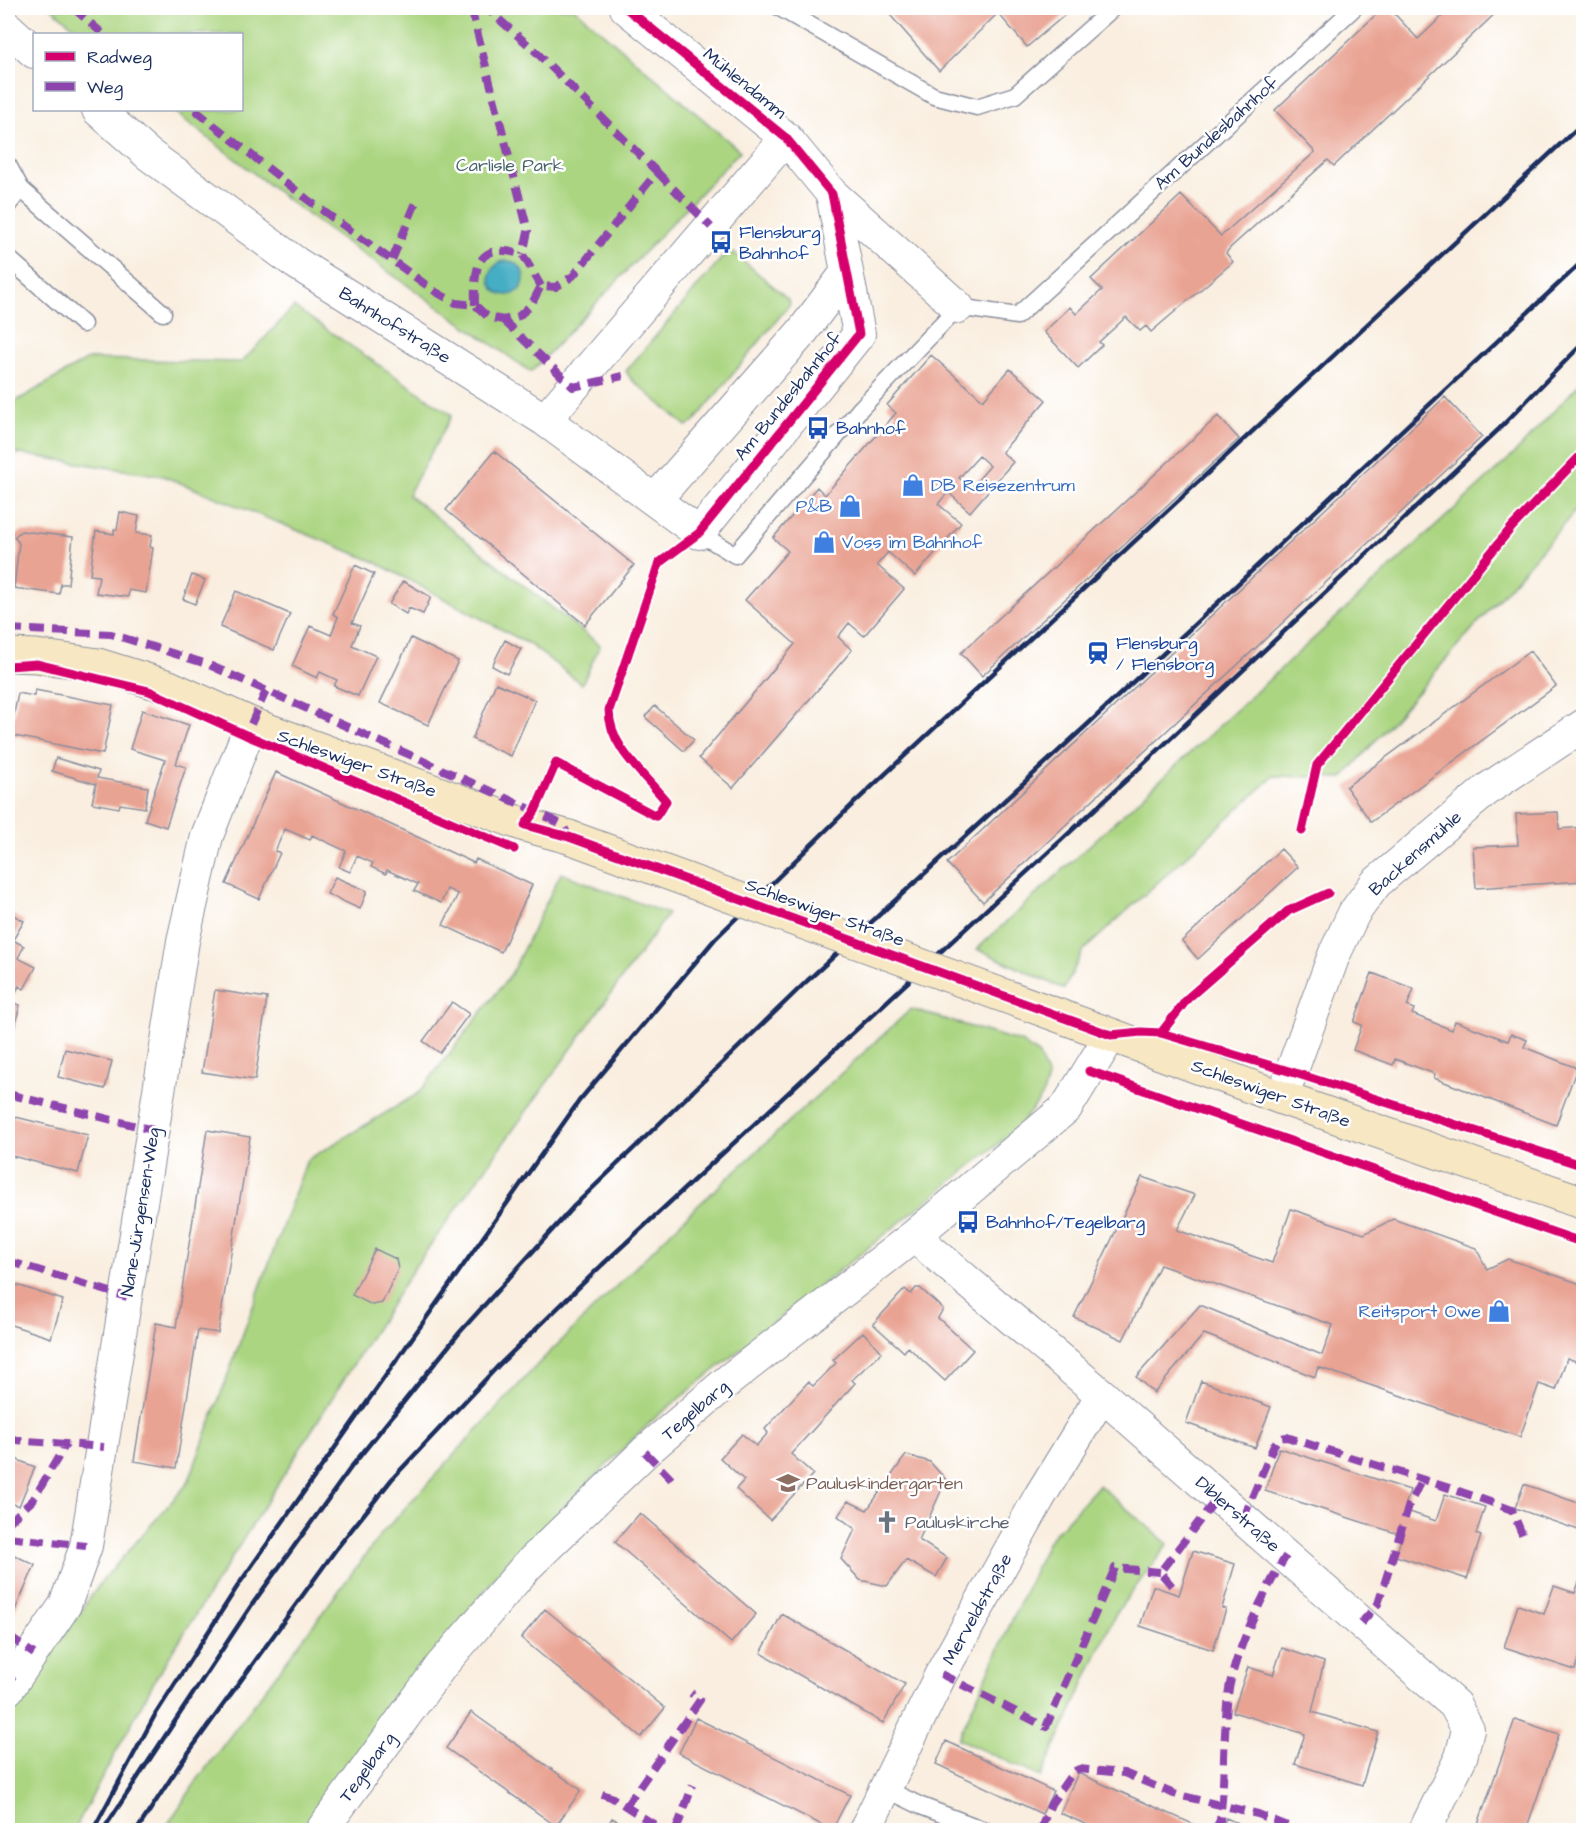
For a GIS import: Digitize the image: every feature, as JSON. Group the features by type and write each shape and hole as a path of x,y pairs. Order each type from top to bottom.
{"main road":[{"name":"Schleswiger Straße","path":"8,655 36,656 98,665 169,687 251,724 525,825 569,837 1282,1098 1584,1203"}],"street":[{"name":"Mühlendamm","path":"626,8 786,138 832,194 958,307"},
{"path":"8,28 33,51"},
{"name":"Bahnhofstraße","path":"99,111 148,154 296,262 545,420 699,533"},
{"path":"545,420 786,138"},
{"name":"Am Bundesbahnhof","path":"699,533 859,334 832,194"},
{"name":"Am Bundesbahnhof","path":"656,500 802,332 847,272"},
{"name":"Nane-Jürgensen-Weg","path":"8,1689 64,1605 86,1546 183,941 207,836 251,724"},
{"name":"Backensmühle","path":"1282,1098 1334,955 1354,913 1376,883 1489,788 1584,725"},
{"name":"Tegelbarg","path":"322,1830 441,1666 527,1566 645,1452 729,1380 914,1236 1066,1108 1111,1035"},
{"name":"Diblerstraße","path":"914,1236 1102,1395 1455,1705 1467,1730 1463,1748 1425,1830"},
{"name":"Merveldstraße","path":"866,1830 941,1674 1040,1496 1102,1395"}],"lane":[{"path":"780,8 934,96 976,107 1015,95 1113,8"},
{"name":"Am Bundesbahnhof","path":"958,307 1017,316 1354,8"},
{"path":"8,165 21,189 163,313"},
{"path":"8,205 21,189"},
{"path":"8,258 83,324"},
{"path":"699,533 735,555 861,408 958,307"},
{"path":"886,1789 921,1806 984,1830"}],"green space":[{"name":"Carlisle Park","path":"51,8 574,8 740,151 531,372 309,216 173,111 243,111 243,33 82,33"},
{"path":"726,253 734,253 787,298 790,304 693,423 686,426 631,379 626,371"},
{"path":"294,307 452,415 408,495 600,645 582,684 529,644 373,561 163,476 8,452 8,406 88,359 242,362"},
{"path":"1583,380 1583,502 1343,778 1274,776 1083,951 1064,989 977,949 1514,454"},
{"path":"561,873 668,914 414,1268 157,1676 74,1830 8,1830 8,1714 102,1581 188,1483 307,1160 419,1093 511,974"},
{"path":"911,1009 1021,1042 1039,1055 1048,1078 1042,1097 1017,1129 656,1417 510,1559 373,1730 306,1830 164,1830 198,1779 382,1533 538,1364 692,1211"},
{"path":"1099,1485 1168,1544 1116,1613 1041,1777 958,1739 1048,1541"}],"water":[{"path":"507,261 519,266 524,278 519,290 507,295 495,290 490,278 495,266"}],"building":[{"path":"884,8 1073,8 1027,47 998,13 939,71"},
{"path":"1383,8 1389,8 1418,39 1451,8 1501,8 1334,166 1328,160 1231,247 1226,253 1233,262 1151,332 1146,326 1140,331 1126,317 1099,342 1102,345 1078,368 1044,332 1070,307 1076,314 1102,290 1091,279 1181,195 1221,236 1315,152 1275,110"},
{"path":"931,355 983,400 1010,369 1046,400 1002,452 1013,462 970,512 948,492 938,504 961,523 915,576 888,552 877,565 904,589 864,636 849,623 838,637 852,650 733,788 699,758 795,644 745,600 788,551 773,538 817,487 825,495 896,413 887,405","holes":["979,456 990,466 971,488 959,478"]},
{"path":"1445,397 1482,437 983,902 947,863"},
{"path":"1218,416 1239,439 982,676 961,653"},
{"path":"494,451 634,565 585,625 446,510"},
{"path":"120,512 139,516 136,533 152,535 150,547 153,548 146,593 129,590 128,597 96,593 99,576 90,575 96,531 114,534 114,529 117,530"},
{"path":"21,531 73,537 68,584 61,584 59,594 14,588 19,543 14,537"},
{"path":"355,565 374,574 352,623 360,626 352,645 376,656 358,696 334,686 337,680 320,672 317,678 292,666 310,626 331,635 338,617 333,614"},
{"path":"192,575 205,580 195,604 183,599"},
{"path":"403,581 431,597 423,614 409,608 406,614 389,604"},
{"path":"236,591 290,614 274,650 220,627"},
{"path":"411,638 458,661 428,725 380,703"},
{"path":"505,640 521,649 507,674 492,666"},
{"path":"1530,651 1556,686 1371,822 1346,787"},
{"path":"496,683 535,700 511,756 472,739"},
{"path":"35,690 113,705 103,754 10,735 18,693 34,696"},
{"path":"655,706 694,740 684,751 645,717"},
{"path":"142,710 189,725 176,764 186,767 166,827 145,820 165,760 130,749"},
{"path":"56,758 99,771 97,778 148,787 145,808 120,804 119,808 92,803 96,784 52,771"},
{"path":"276,772 474,863 476,859 532,885 501,952 443,925 458,894 447,889 441,903 414,891 418,884 387,870 386,874 371,867 373,863 357,856 350,872 339,867 346,851 312,835 310,840 285,829 275,851 280,853 259,899 226,884"},
{"path":"1558,812 1559,829 1584,827 1584,881 1476,888 1473,847 1518,845 1516,814"},
{"path":"1281,849 1298,867 1198,959 1182,941"},
{"path":"335,877 367,891 360,909 327,894"},
{"path":"8,912 24,921 13,940 24,946 18,958 36,967 24,989 19,986 10,1002 20,1005 10,1045 8,1044"},
{"path":"1372,973 1414,989 1407,1006 1414,1009 1412,1014 1452,1030 1455,1021 1508,1041 1511,1034 1527,1040 1524,1047 1577,1068 1556,1125 1434,1078 1435,1074 1395,1059 1393,1065 1353,1050 1362,1025 1354,1022"},
{"path":"215,990 267,998 255,1080 202,1072"},
{"path":"452,1002 469,1014 440,1053 423,1041"},
{"path":"65,1049 112,1061 105,1089 58,1077"},
{"path":"8,1115 88,1135 78,1173 8,1155"},
{"path":"207,1130 250,1137 218,1333 198,1330 176,1468 134,1461 156,1323 176,1327"},
{"path":"1142,1177 1195,1195 1177,1230 1272,1263 1291,1209 1364,1234 1393,1219 1476,1248 1487,1269 1508,1259 1584,1285 1584,1364 1567,1358 1556,1390 1539,1384 1520,1437 1318,1367 1315,1377 1204,1334 1154,1393 1136,1377 1200,1305 1322,1355 1333,1325 1160,1265 1123,1340 1074,1317"},
{"path":"375,1249 396,1259 398,1269 382,1303 372,1305 352,1295"},
{"path":"8,1282 63,1300 51,1338 8,1324"},
{"path":"916,1288 920,1288 943,1309 938,1318 973,1350 945,1381 908,1347 904,1352 873,1324 905,1289 911,1294"},
{"path":"863,1332 882,1352 852,1380 855,1383 791,1454 813,1474 770,1520 736,1489 744,1480 720,1458 742,1434 756,1446 768,1433 765,1429 808,1382 813,1386 836,1363 833,1360"},
{"path":"1201,1381 1271,1407 1255,1448 1186,1423"},
{"path":"1279,1448 1410,1490 1404,1510 1436,1521 1445,1494 1485,1507 1476,1534 1481,1536 1467,1579 1396,1556 1402,1535 1265,1491"},
{"name":"Pauluskirche","path":"906,1455 930,1462 946,1480 919,1540 947,1558 936,1577 906,1560 887,1586 860,1580 841,1559 855,1529 838,1516 848,1501 867,1510"},
{"path":"8,1456 35,1467 19,1506 8,1502"},
{"path":"1524,1484 1584,1505 1584,1532 1515,1508"},
{"path":"640,1513 756,1614 731,1643 615,1542"},
{"path":"1193,1551 1235,1564 1222,1608 1226,1609 1213,1650 1140,1626 1153,1586 1179,1595"},
{"path":"10,1553 35,1565 8,1626 8,1558"},
{"path":"1584,1569 1584,1643 1575,1670 1504,1647 1518,1605 1544,1614 1554,1586 1575,1593"},
{"path":"545,1609 665,1708 641,1737 521,1638"},
{"path":"782,1614 905,1684 883,1723 761,1653"},
{"path":"1282,1648 1324,1662 1312,1712 1378,1732 1362,1785 1295,1764 1305,1734 1233,1712 1248,1667 1273,1675"},
{"path":"471,1712 581,1790 556,1826 446,1748"},
{"path":"696,1718 850,1795 832,1830 679,1753"},
{"path":"1515,1719 1559,1734 1526,1830 1476,1830"},
{"path":"946,1741 1053,1791 1042,1814 936,1764"},
{"path":"1078,1773 1202,1828 1201,1830 1099,1830 1060,1813"},
{"path":"612,1818 634,1830 605,1830"},
{"path":"1226,1818 1254,1830 1221,1830"}],"railway":[{"path":"93,1830 155,1715 239,1584 579,1101 715,939 852,805 1584,122"},
{"path":"103,1830 251,1606 352,1466 460,1332 574,1206 807,981 1088,724 1584,260"},
{"path":"137,1830 181,1763 337,1548 392,1479 499,1365 602,1265 1135,772 1498,430 1584,342"}],"marked path":[{"path":"73,8 102,33"},
{"path":"471,8 528,231 523,255"},
{"path":"196,111 308,200 436,292 456,303 475,305 488,317 503,320 519,316 531,305 541,286 556,287 573,276 657,172 533,49 486,8"},
{"path":"657,172 711,227"},
{"path":"392,260 417,200"},
{"path":"475,305 477,269 487,254 496,251 523,255 541,286"},
{"path":"503,320 573,387 623,376"},
{"path":"8,629 111,634 207,664 535,811 563,825 569,837"},
{"path":"251,724 266,691"},
{"path":"8,1094 153,1130"},
{"path":"8,1261 127,1297"},
{"path":"8,1437 16,1440 104,1447"},
{"path":"1243,1519 1274,1445 1279,1438 1287,1437 1512,1510 1524,1539"},
{"path":"8,1523 33,1500 66,1444"},
{"path":"645,1452 672,1480"},
{"path":"1361,1623 1378,1604 1409,1505 1421,1481"},
{"path":"1172,1586 1160,1572 1218,1497"},
{"path":"8,1537 86,1546"},
{"path":"1215,1830 1220,1820 1226,1711 1231,1680 1251,1624 1286,1556"},
{"path":"941,1674 1046,1727 1115,1568 1160,1572"},
{"path":"8,1636 34,1654"},
{"path":"8,1677 14,1681"},
{"path":"626,1806 700,1700 691,1693"},
{"path":"1040,1830 1051,1804 1073,1772 1079,1769 1124,1773 1174,1794 1258,1814 1298,1830"},
{"path":"676,1830 693,1785"},
{"path":"602,1794 611,1797 663,1830"}],"cycle path":[{"path":"626,8 786,138 832,194 859,334 699,533 659,563 609,710 615,736 621,748 666,801 656,816 556,763 535,811 525,825 569,837 1111,1035 1161,1033 1292,1072 1584,1166"},
{"path":"1302,831 1317,765 1512,527 1584,452"},
{"path":"8,666 37,664 149,691 246,735 514,849"},
{"path":"1161,1033 1188,998 1288,911 1328,893"},
{"path":"1089,1071 1584,1243"}],"place":[{"name":"Flensburg Bahnhof","path":"721,242"},
{"name":"Bahnhof","path":"818,428"},
{"name":"DB Reisezentrum","path":"913,485"},
{"name":"P&B","path":"850,506"},
{"name":"Voss im Bahnhof","path":"824,542"},
{"name":"Flensburg / Flensborg","path":"1098,653"},
{"name":"Bahnhof/Tegelbarg","path":"968,1222"},
{"name":"Reitsport Owe","path":"1499,1311"},
{"name":"Pauluskindergarten","path":"788,1483"},
{"name":"Pauluskirche","path":"887,1522"}]}
